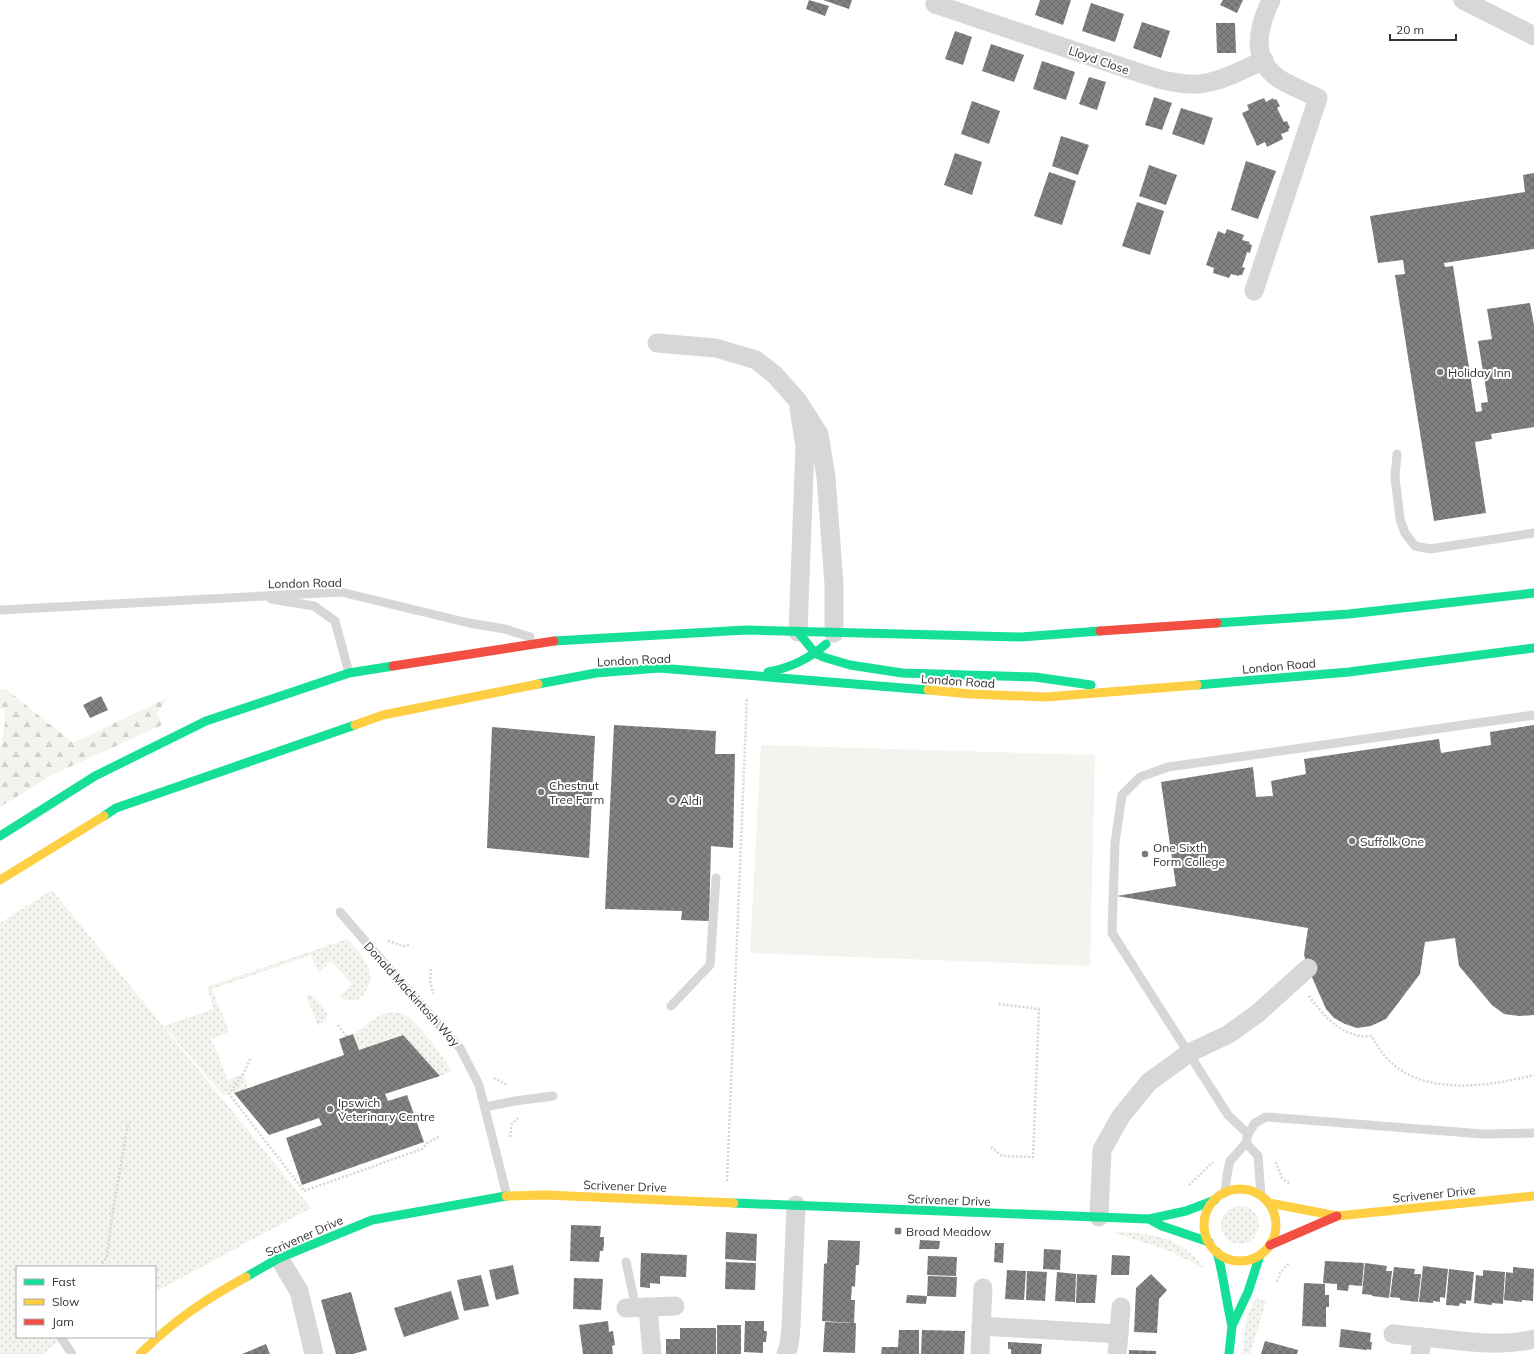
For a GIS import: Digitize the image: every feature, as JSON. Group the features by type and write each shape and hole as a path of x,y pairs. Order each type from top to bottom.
{"main road":[{"name":"London Road","path":"349,674 545,642 746,630 1021,637 1349,614 1534,593"},
{"path":"798,632 815,653 823,657 850,664 902,673 1035,677 1138,691"},
{"path":"748,675 778,671 791,667 815,653 834,633"},
{"name":"London Road","path":"0,880 116,808 383,715 596,673 659,668 971,694 1046,697 1138,691 1349,672 1534,648"},
{"path":"0,836 95,776 206,721 349,674"},
{"path":"1240,1189 1251,1190 1261,1195 1269,1203 1274,1213 1276,1224 1275,1235 1270,1245 1260,1255 1252,1259 1241,1261 1230,1259 1217,1252 1206,1237 1204,1225 1206,1214 1214,1200 1225,1193 1240,1189"},
{"name":"Scrivener Drive","path":"140,1354 161,1333 207,1299 279,1258 372,1220 507,1196 726,1202 1149,1219 1186,1211 1214,1200"},
{"name":"Scrivener Drive","path":"1269,1203 1337,1216 1534,1196"},
{"name":"Scrivener Drive","path":"1270,1245 1337,1216"},
{"name":"Scrivener Drive","path":"1149,1219 1162,1226 1209,1242"},
{"path":"1217,1252 1224,1278 1226,1300 1232,1326"},
{"path":"1229,1354 1232,1326 1248,1292 1260,1255"}],"street":[{"path":"1254,291 1318,98 1278,78 1270,70 1264,60 1260,45 1260,30 1262,20 1271,0"},
{"path":"1463,0 1534,36"},
{"name":"Lloyd Close","path":"934,7 1152,78 1175,84 1192,85 1213,82 1231,76 1264,60"},
{"path":"657,343 716,348 756,360 775,375 798,401 819,434 825,470 834,584 834,633"},
{"path":"798,401 805,446 798,632"},
{"path":"1100,1217 1102,1150 1121,1116 1149,1082 1189,1053 1230,1034 1258,1013 1302,974"},
{"path":"786,1354 790,1332 796,1205"},
{"path":"279,1258 299,1291 314,1354"},
{"path":"980,1354 983,1288"},
{"path":"652,1354 637,1308 675,1306"},
{"path":"1117,1354 1121,1307"},
{"path":"981,1326 1119,1334"},
{"path":"1393,1334 1421,1346 1501,1344 1534,1339"}],"lane":[{"path":"1397,454 1394,477 1400,519 1405,533 1416,546 1430,550 1534,533"},
{"name":"London Road","path":"0,610 341,592 469,623 505,629 545,642"},
{"name":"London Road","path":"252,596 314,606 335,621 349,674"},
{"path":"1261,1195 1258,1156 1247,1138 1228,1115 1112,933 1114,844 1122,795 1140,777 1168,767 1534,715"},
{"path":"671,1006 710,965 716,878"},
{"name":"Donald Mackintosh Way","path":"340,912 396,978 446,1030 460,1048 479,1085 507,1196"},
{"path":"485,1107 553,1096"},
{"path":"1225,1193 1230,1162 1247,1138 1255,1123 1266,1116 1483,1134 1534,1133"},
{"path":"626,1262 637,1308"},
{"path":"62,1339 72,1354"}],"path":[{"path":"726,1202 748,675"},
{"path":"1302,974 1329,1020 1342,1030 1356,1036 1372,1036 1376,1046 1387,1060 1397,1069 1411,1076 1426,1081 1456,1086 1534,1075"},
{"path":"991,1147 1002,1156 1033,1157 1040,1009 998,1004"},
{"path":"338,1025 346,1037"},
{"path":"250,1059 244,1074 229,1094 304,1191 422,1149 428,1142 441,1136"},
{"path":"510,1142 510,1130 512,1124 519,1117"},
{"path":"101,1266 107,1256 113,1210 128,1124"},
{"path":"1187,1188 1214,1160 1230,1162"},
{"path":"1259,1162 1276,1163 1282,1178 1296,1188"},
{"path":"1275,1285 1280,1273 1291,1261"}],"green space":[{"path":"0,689 6,689 73,743 169,697 157,713 162,725 54,774 0,807 0,752 5,724 4,709 0,709"},
{"path":"761,745 1095,755 1090,966 750,953"},
{"path":"52,890 311,1208 156,1291 156,1266 16,1266 16,1338 63,1338 43,1354 0,1354 0,923"},
{"path":"347,939 360,954 369,969 369,985 356,1001 344,999 339,996 352,984 331,961 319,972 311,955 212,989 229,1032 211,1039 228,1080 244,1073 248,1089 223,1095 164,1026 214,1009 207,987"},
{"path":"306,996 314,996 327,1013 326,1021 318,1026"},
{"path":"392,1012 407,1016 418,1026 452,1072 440,1076 401,1034 359,1050 354,1034 377,1017"},
{"path":"1236,1206 1244,1206 1251,1209 1256,1214 1259,1225 1256,1236 1251,1241 1244,1244 1236,1244 1229,1241 1224,1236 1221,1229 1221,1221 1224,1214 1229,1209"},
{"path":"1112,1232 1140,1233 1164,1238 1185,1249 1205,1269 1170,1251"},
{"path":"1256,1298 1266,1301 1250,1354 1242,1354 1247,1316"}],"building":[{"path":"809,0 829,6 825,16 806,9"},
{"path":"823,0 852,0 849,9"},
{"path":"1040,0 1071,0 1063,25 1035,15"},
{"path":"1223,0 1243,0 1237,13 1220,5"},
{"path":"1091,3 1124,14 1115,42 1082,31"},
{"path":"1142,22 1170,31 1161,58 1133,48"},
{"path":"1216,23 1235,23 1236,53 1217,53"},
{"path":"955,31 972,37 963,65 945,59"},
{"path":"991,44 1024,55 1014,82 982,71"},
{"path":"1042,61 1075,72 1066,100 1033,89"},
{"path":"1089,77 1106,82 1097,110 1079,104"},
{"path":"1154,97 1172,103 1162,130 1145,125"},
{"path":"1264,98 1266,102 1273,98 1274,100 1276,99 1280,106 1277,108 1284,122 1287,121 1290,128 1288,129 1289,131 1281,134 1283,139 1267,147 1265,142 1257,146 1242,113 1249,110 1247,105"},
{"path":"972,101 1000,111 989,144 961,134"},
{"path":"1181,108 1213,118 1204,145 1172,134"},
{"path":"1061,136 1089,145 1078,175 1052,166"},
{"path":"955,153 982,162 972,195 944,185"},
{"path":"1246,161 1276,171 1258,219 1231,210"},
{"path":"1149,165 1177,175 1166,205 1139,196"},
{"path":"1049,172 1076,181 1062,225 1034,216"},
{"name":"Holiday Inn","path":"1534,173 1534,249 1444,263 1445,267 1453,266 1476,412 1482,411 1481,403 1488,402 1478,341 1492,339 1487,309 1530,303 1534,325 1534,427 1491,434 1492,439 1475,442 1486,513 1434,521 1395,275 1405,274 1403,260 1378,263 1370,216 1525,192 1523,175"},
{"path":"1137,202 1164,211 1150,255 1122,246"},
{"path":"1227,229 1244,235 1242,240 1250,242 1249,244 1252,245 1250,253 1247,252 1242,267 1245,268 1242,275 1239,276 1231,274 1229,278 1213,273 1214,268 1206,265 1218,231 1225,234"},
{"path":"101,696 108,710 90,718 83,705"},
{"name":"Aldi","path":"614,725 716,731 715,754 735,754 733,848 711,846 709,921 681,920 682,911 605,909"},
{"name":"Suffolk One","path":"1534,725 1534,1015 1519,1016 1504,1014 1492,1005 1459,966 1455,938 1425,942 1420,974 1386,1019 1371,1026 1357,1028 1334,1018 1326,1009 1308,968 1304,955 1308,928 1117,896 1176,886 1161,782 1253,767 1256,797 1273,796 1271,781 1306,774 1304,759 1439,739 1441,753 1491,745 1490,732"},
{"name":"Chestnut Tree Farm","path":"492,727 595,736 589,858 487,848"},
{"name":"Ipswich Veterinary Centre","path":"353,1034 359,1050 403,1035 440,1076 385,1094 388,1101 407,1095 424,1142 302,1185 286,1138 322,1125 319,1118 269,1135 234,1093 344,1055 339,1039"},
{"path":"571,1225 601,1226 600,1237 604,1237 604,1244 603,1251 600,1251 599,1262 570,1261"},
{"path":"726,1232 757,1234 756,1261 725,1259"},
{"path":"828,1240 860,1241 859,1265 856,1265 855,1287 852,1286 851,1300 855,1300 854,1323 822,1321 824,1264 827,1263"},
{"path":"920,1240 940,1241 939,1249 919,1249"},
{"path":"995,1243 1004,1243 1003,1263 994,1262"},
{"path":"1044,1249 1061,1250 1060,1270 1043,1269"},
{"path":"641,1253 687,1255 686,1277 660,1276 660,1284 650,1283 650,1288 640,1287"},
{"path":"1112,1255 1130,1256 1129,1275 1111,1275"},
{"path":"928,1256 957,1257 956,1276 927,1275"},
{"path":"1325,1261 1364,1263 1362,1286 1349,1285 1348,1291 1337,1290 1337,1284 1323,1283"},
{"path":"726,1262 756,1263 755,1290 725,1289"},
{"path":"1365,1263 1387,1266 1386,1271 1392,1271 1389,1298 1362,1294"},
{"path":"513,1265 519,1294 496,1300 489,1270"},
{"path":"1423,1266 1448,1269 1445,1298 1440,1297 1440,1302 1419,1302"},
{"path":"1394,1267 1415,1269 1414,1274 1421,1274 1418,1302 1390,1297"},
{"path":"1513,1267 1534,1269 1533,1301 1522,1300 1522,1302 1504,1300 1506,1272 1513,1273"},
{"path":"1449,1269 1474,1272 1471,1301 1466,1300 1466,1304 1460,1303 1459,1306 1446,1305"},
{"path":"1007,1270 1026,1271 1024,1300 1005,1299"},
{"path":"1483,1270 1505,1272 1503,1304 1492,1303 1492,1305 1474,1303 1476,1275 1483,1276"},
{"path":"1027,1271 1047,1272 1045,1301 1026,1300"},
{"path":"1057,1272 1076,1274 1075,1302 1055,1301"},
{"path":"1077,1274 1097,1275 1095,1303 1076,1303"},
{"path":"1151,1274 1167,1290 1159,1299 1157,1333 1134,1332 1136,1288"},
{"path":"481,1275 489,1306 464,1311 457,1280"},
{"path":"928,1276 957,1277 956,1297 927,1296"},
{"path":"574,1278 603,1279 601,1310 573,1309"},
{"path":"1304,1283 1325,1284 1325,1295 1329,1295 1329,1307 1326,1307 1326,1327 1302,1326"},
{"path":"451,1291 459,1319 404,1337 394,1308"},
{"path":"351,1292 367,1350 353,1354 336,1354 321,1300"},
{"path":"907,1295 927,1296 926,1304 906,1303"},
{"path":"608,1321 609,1332 613,1331 615,1345 612,1346 613,1354 583,1354 579,1325"},
{"path":"745,1321 764,1321 764,1331 767,1331 766,1342 763,1342 763,1353 744,1352"},
{"path":"825,1322 856,1323 855,1353 823,1352"},
{"path":"717,1325 741,1325 741,1354 717,1354"},
{"path":"680,1328 716,1328 716,1354 666,1354 666,1339 680,1339"},
{"path":"1341,1329 1371,1333 1371,1350 1339,1347"},
{"path":"899,1330 919,1330 919,1354 881,1354 882,1347 898,1347"},
{"path":"922,1330 965,1331 964,1354 921,1354"},
{"path":"1265,1341 1298,1350 1297,1354 1261,1354"},
{"path":"1008,1342 1042,1344 1041,1354 1011,1354 1011,1349 1008,1349"},
{"path":"266,1344 270,1354 242,1354"},
{"path":"1129,1350 1156,1351 1156,1354 1129,1354"}],"traffic: fast":[{"path":"1217,623 1349,614 1534,593"},
{"path":"554,641 746,630 1021,637 1100,631"},
{"path":"798,632 815,653 850,665 902,673 1035,677 1091,685"},
{"path":"768,672 799,662 826,644"},
{"path":"1197,685 1349,672 1534,648"},
{"path":"0,836 95,776 206,721 349,673 393,666"},
{"path":"538,684 596,673 659,668 928,690"},
{"path":"104,816 116,808 355,725"},
{"path":"246,1277 279,1258 372,1220 506,1196"},
{"path":"734,1203 1149,1219 1186,1211 1215,1200"},
{"path":"1149,1219 1162,1226 1209,1242"},
{"path":"1217,1252 1232,1326"},
{"path":"1229,1354 1232,1326 1248,1292 1260,1255"}],"traffic: slow":[{"path":"355,725 383,715 538,684"},
{"path":"928,690 971,694 1046,697 1197,685"},
{"path":"0,880 104,816"},
{"path":"1240,1189 1260,1195 1270,1205 1276,1225 1270,1245 1260,1255 1240,1261 1220,1255 1210,1245 1204,1225 1210,1205 1220,1195 1240,1189"},
{"path":"506,1196 545,1195 734,1203"},
{"path":"1269,1203 1337,1216 1534,1196"},
{"path":"140,1354 152,1342 190,1311 246,1277"}],"traffic: jam":[{"path":"1100,631 1217,623"},
{"path":"393,666 554,641"},
{"path":"1270,1245 1337,1216"}],"place":[{"name":"Holiday Inn","path":"1440,372"},
{"name":"Chestnut Tree Farm","path":"541,792"},
{"name":"Aldi","path":"672,800"},
{"name":"Suffolk One","path":"1352,841"},
{"name":"One Sixth Form College","path":"1145,854"},
{"name":"Ipswich Veterinary Centre","path":"330,1109"},
{"name":"Broad Meadow","path":"898,1231"}]}
